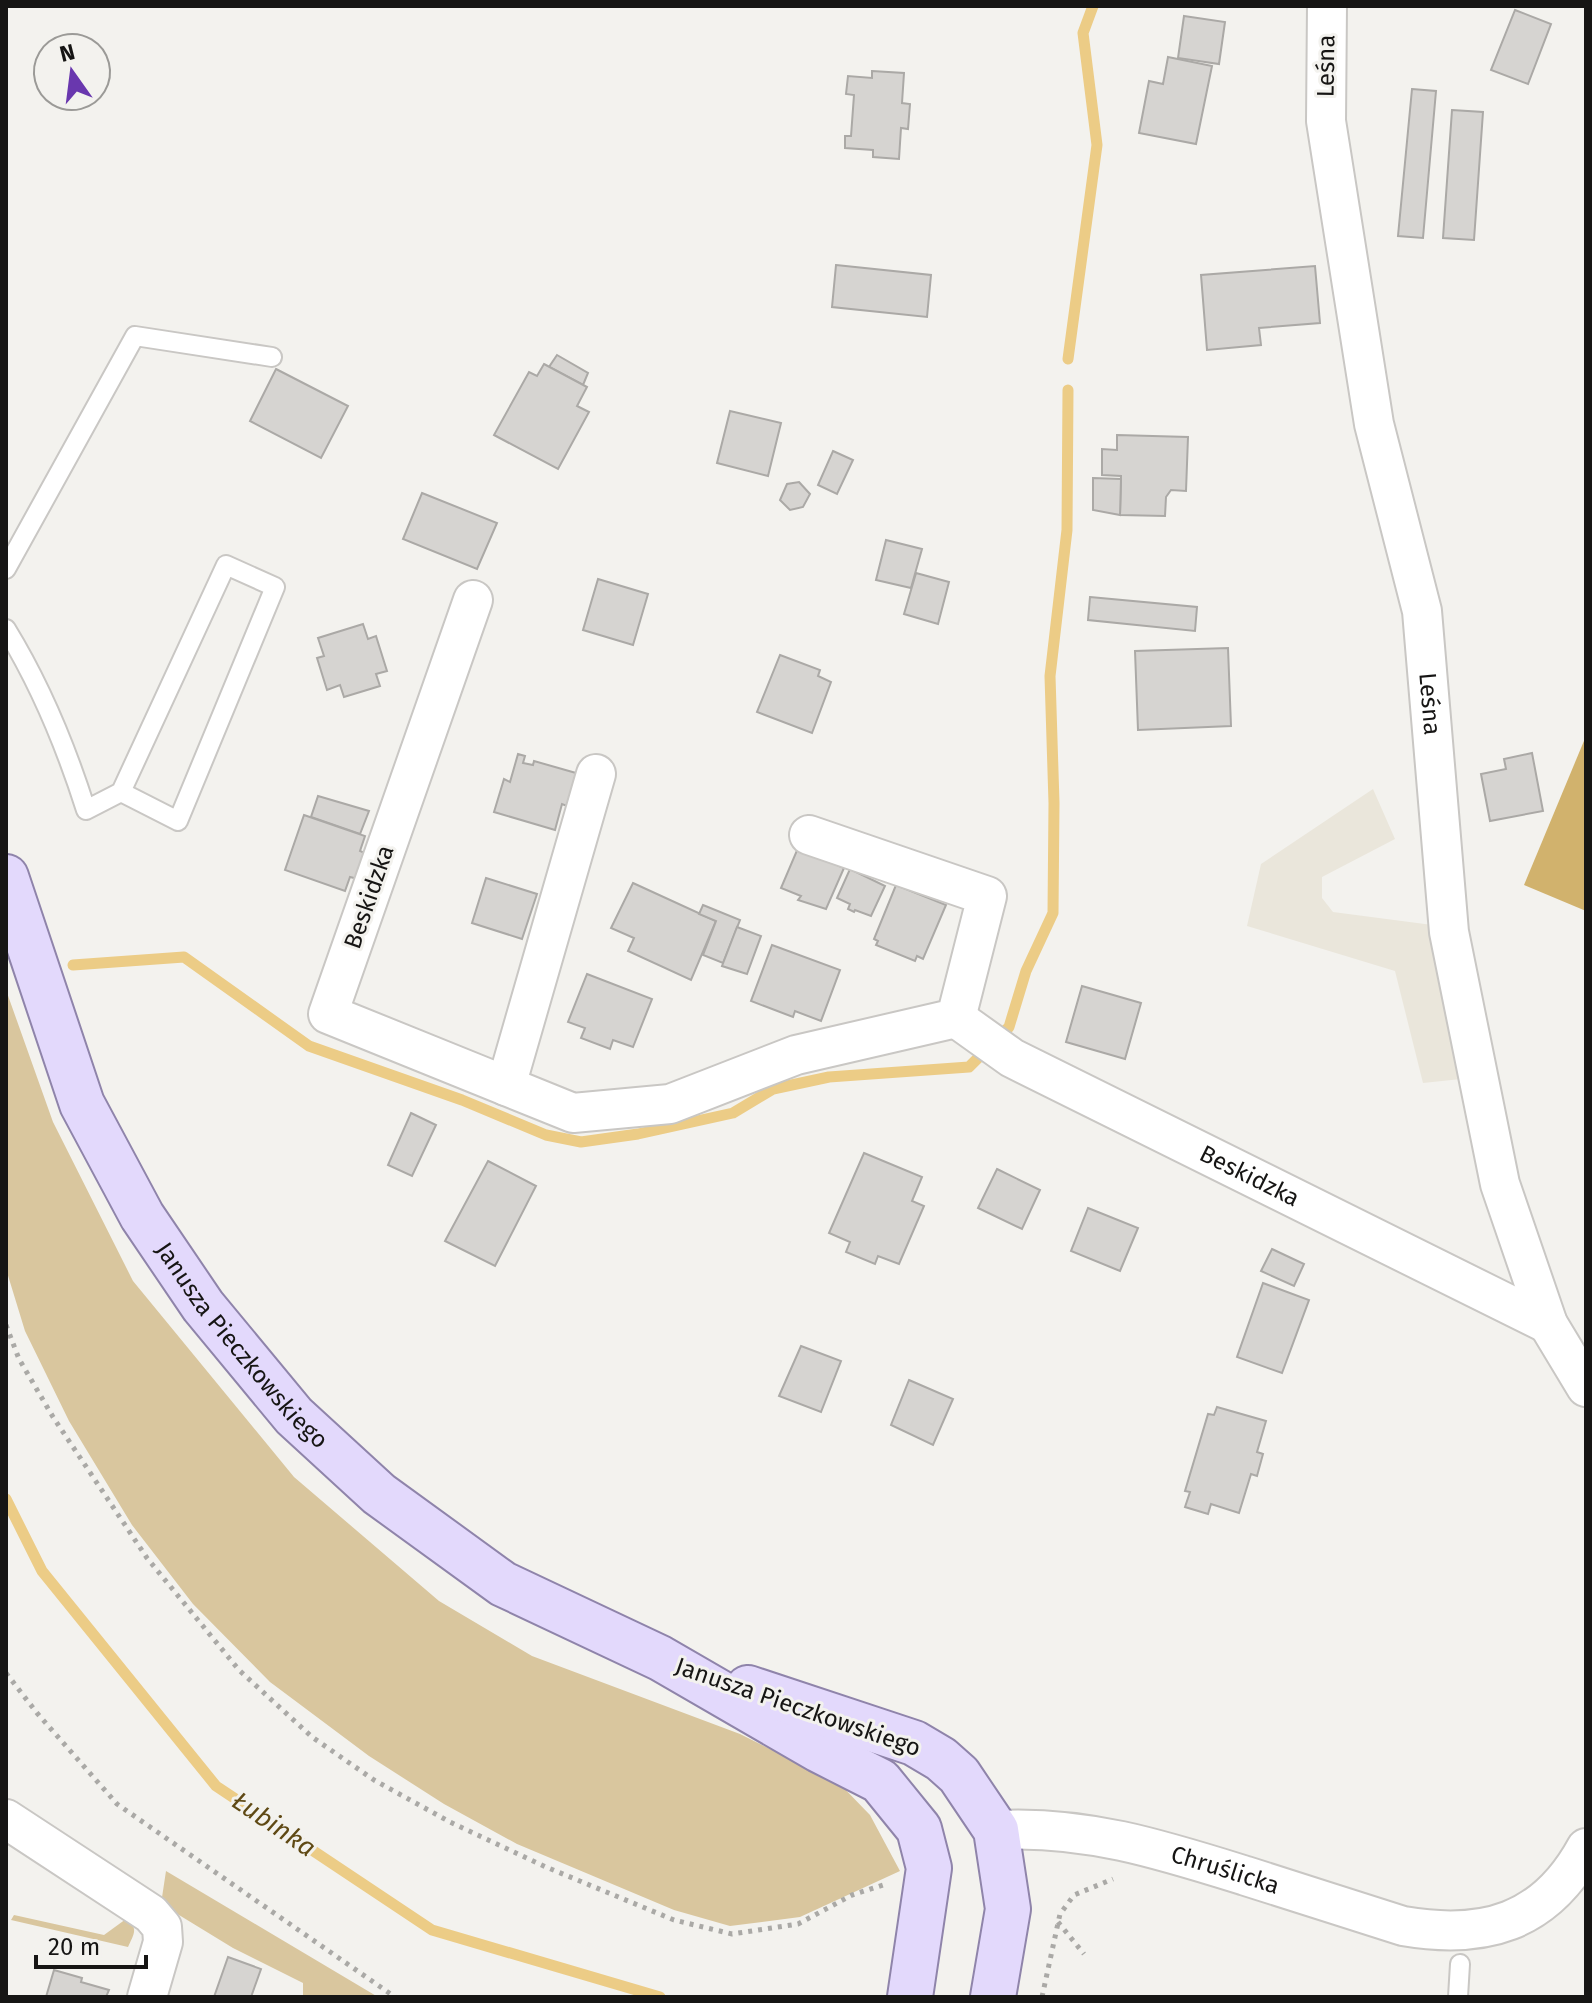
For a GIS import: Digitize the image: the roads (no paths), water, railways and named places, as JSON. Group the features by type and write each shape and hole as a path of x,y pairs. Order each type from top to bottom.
{"main road":[{"name":"Janusza Pieczkowskiego","path":"6,877 82,1104 142,1216 203,1306 287,1407 379,1494 503,1584 660,1658 819,1750 880,1781 925,1863"},
{"name":"Janusza Pieczkowskiego","path":"660,1658 914,1743 941,1759 959,1775 996,1830"},
{"path":"910,1997 925,1863 996,1830 1008,1909 993,1997"}],"street":[{"name":"Leśna","path":"1327,6 1326,121 1374,424 1422,611 1449,932 1500,1184 1548,1324 1586,1387"},
{"name":"Beskidzka","path":"473,600 328,1014 573,1113 670,1104 796,1055 966,1026 1012,1058 1548,1324"},
{"path":"506,1086 596,774"},
{"path":"809,835 987,896 966,1026"},
{"path":"6,1819 151,1914 162,1927 163,1942 147,1997"},
{"name":"Chruślicka","path":"996,1830 1036,1828 1110,1837 1403,1926 1438,1932 1488,1927 1545,1902 1572,1873 1586,1848"}],"lane":[{"path":"6,569 135,336 272,357"},
{"path":"6,629 25,660 68,753 86,810 121,792 226,565 275,587 178,821 121,792"},
{"path":"1458,1997 1460,1964"}],"waterway":[{"path":"1068,359 1097,145 1083,33 1093,6"},
{"path":"73,965 184,957 309,1046 462,1100 546,1135 581,1142 638,1134 733,1113 773,1089 829,1077 969,1067 1009,1027 1026,971 1053,913 1050,676 1067,530 1068,390"},
{"name":"Łubinka","path":"6,1499 42,1571 216,1786 432,1930 660,1997"}]}
